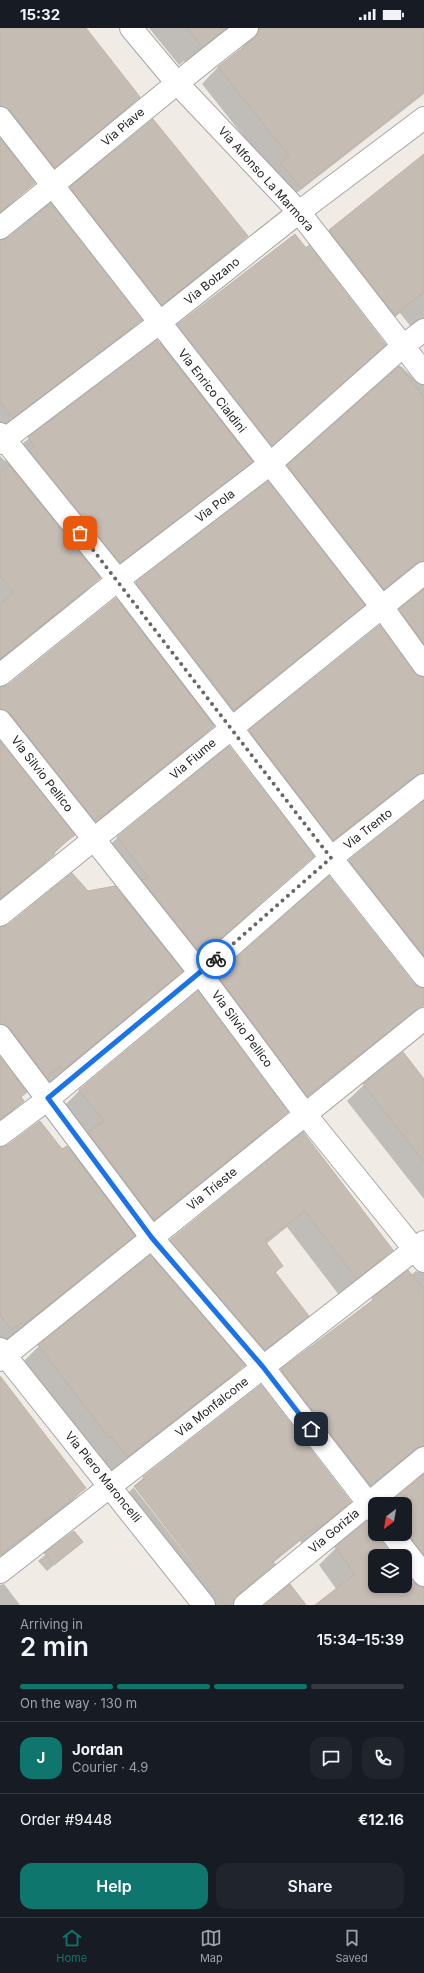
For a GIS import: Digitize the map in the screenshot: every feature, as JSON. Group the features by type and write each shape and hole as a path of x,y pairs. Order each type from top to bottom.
{"street":[{"name":"Via Alfonso La Marmora","path":"131,28 176,82 299,212 424,373"},
{"name":"Via Piave","path":"0,228 54,186 176,82 247,28"},
{"name":"Via Enrico Cialdini","path":"0,118 382,607 424,665"},
{"name":"Via Bolzano","path":"2,439 159,323 299,212 424,118"},
{"name":"Via Pola","path":"0,675 118,580 270,464 403,346 424,330"},
{"path":"2,439 118,580 331,858 424,976"},
{"name":"Via Fiume","path":"0,915 231,727 424,573"},
{"name":"Via Silvio Pellico","path":"0,720 200,973 305,1114 421,1251"},
{"name":"Via Trento","path":"0,1135 48,1098 200,973 331,858 424,785"},
{"name":"Via Trieste","path":"2,1355 152,1238 424,1018"},
{"path":"0,1036 152,1238 263,1367 368,1502"},
{"name":"Via Monfalcone","path":"0,1572 263,1367 421,1251"},
{"name":"Via Piero Maroncelli","path":"2,1355 110,1486 204,1605"},
{"name":"Via Gorizia","path":"383,1497 424,1458"},
{"name":"Via Gorizia","path":"246,1605 368,1510"},
{"path":"397,1541 424,1575"}],"building":[{"path":"0,28 86,28 140,97 55,168 10,110 0,106"},
{"path":"187,28 227,28 202,47"},
{"path":"259,28 424,28 424,91 301,188 280,163 289,156 218,67 255,38"},
{"path":"153,119 248,236 162,305 70,187"},
{"path":"0,138 35,183 0,212"},
{"path":"424,154 424,292 395,315 329,230"},
{"path":"51,203 142,320 13,418 0,402 0,240 8,238"},
{"path":"295,234 306,248 309,245 386,345 272,446 177,325"},
{"path":"157,340 253,462 120,563 29,450 34,446 28,437"},
{"path":"399,366 424,397 424,561 416,563 384,589 287,465"},
{"path":"9,465 100,578 0,659 0,604 14,593 0,576 0,473"},
{"path":"268,481 365,605 234,710 136,582"},
{"path":"424,589 424,644 399,609"},
{"path":"116,598 214,726 101,817 100,815 94,820 10,713 0,709 0,687 8,685"},
{"path":"380,625 414,672 419,676 424,677 424,773 416,775 333,840 249,730"},
{"path":"0,741 75,835 53,852 55,854 0,899"},
{"path":"229,746 314,856 202,955 142,880 149,878 117,837"},
{"path":"424,801 424,956 349,860"},
{"path":"72,873 88,891 115,886 183,971 63,1070 60,1066 46,1077 10,1028 0,1024 0,927 8,925"},
{"path":"329,876 414,984 424,988 424,1004 307,1096 217,975"},
{"path":"198,991 288,1112 154,1220 88,1132 104,1121 79,1090"},
{"path":"403,1052 424,1079 424,1162 363,1084"},
{"path":"0,1057 27,1092 21,1097 24,1101 0,1119"},
{"path":"40,1121 62,1149 67,1146 135,1236 23,1325 21,1323 12,1330 0,1315 0,1147 8,1145"},
{"path":"303,1132 393,1250 357,1279 305,1211 265,1241 283,1266 275,1272 309,1316 265,1350 170,1240"},
{"path":"150,1255 245,1365 127,1457 111,1436 109,1438 38,1345"},
{"path":"408,1270 424,1290 424,1446 416,1448 371,1486 281,1369 373,1300 372,1298"},
{"path":"0,1376 86,1488 0,1555"},
{"path":"261,1385 351,1502 320,1527 318,1525 272,1561 275,1564 237,1595 233,1605 226,1605 134,1486 144,1479 143,1477"},
{"path":"424,1474 424,1555 412,1539 412,1497 396,1497"},
{"path":"368,1521 368,1541 382,1541 388,1549 368,1549 368,1593 412,1593 412,1580 414,1583 424,1587 424,1605 315,1605 355,1574 335,1547"},
{"path":"74,1531 83,1542 54,1565 44,1553"},
{"path":"290,1584 306,1605 265,1605"}],"way so far":[{"path":"80,533 331,858 216,959"}],"route":[{"path":"216,959 48,1098 152,1238 263,1367 311,1429"}]}
